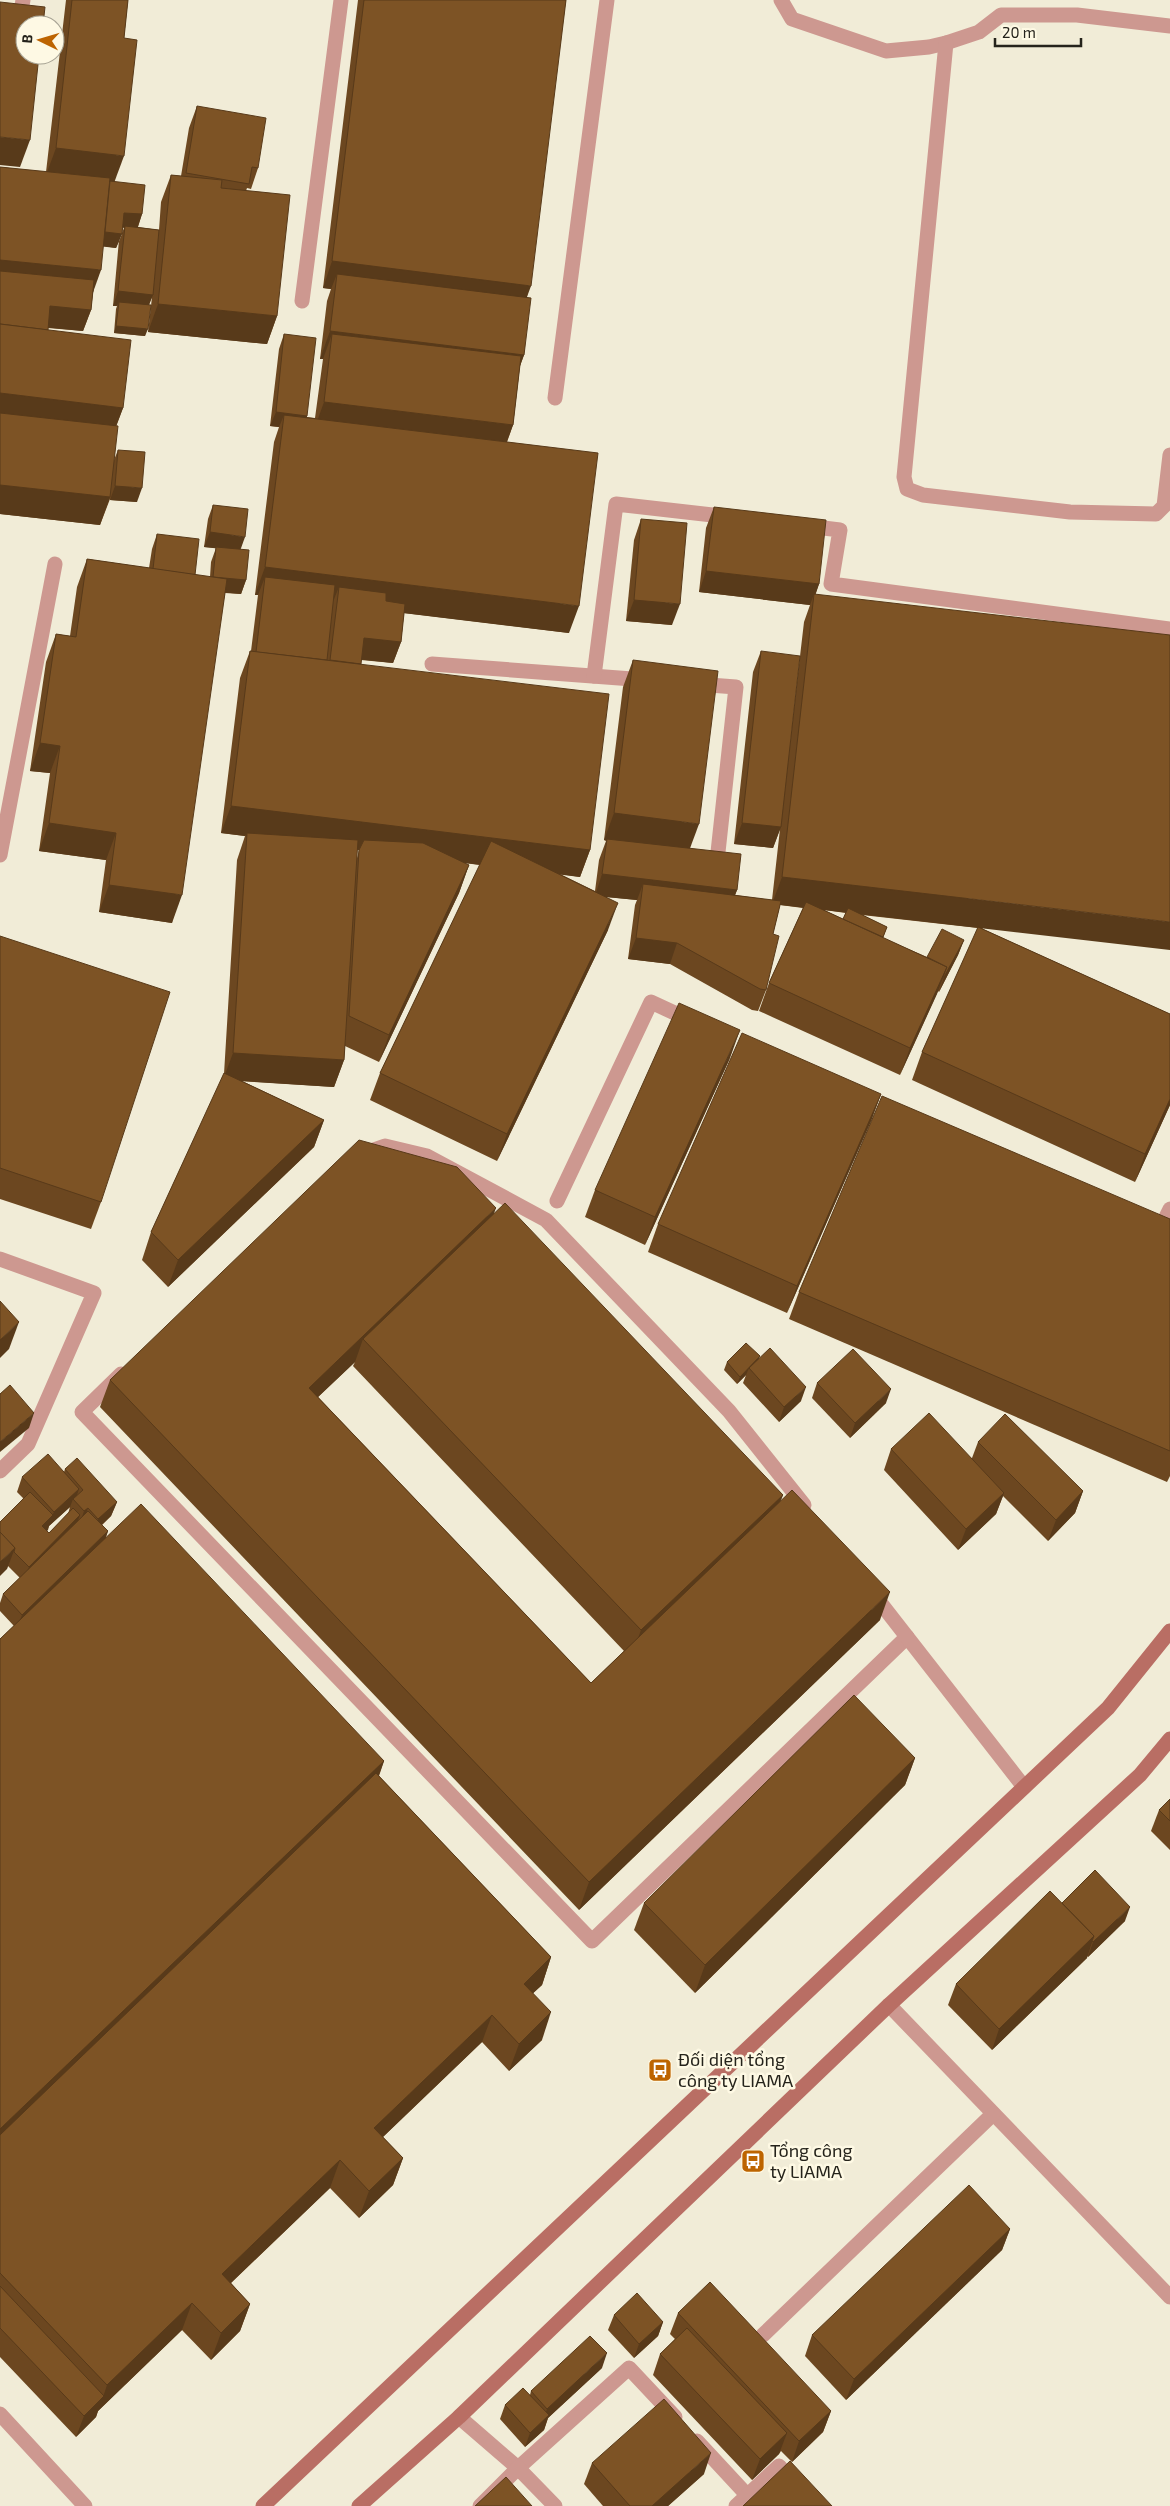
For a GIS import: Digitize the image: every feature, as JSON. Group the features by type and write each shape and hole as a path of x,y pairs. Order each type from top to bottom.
{"street":[{"path":"263,2506 1108,1708 1170,1631"},
{"path":"359,2506 459,2417 889,2005 1140,1775 1170,1739"}],"lane":[{"path":"0,14 20,17 23,0"},
{"path":"302,301 341,0"},
{"path":"555,398 606,0"},
{"path":"781,0 792,19 886,51 929,47 946,43 979,32 1002,15 1076,15 1170,26"},
{"path":"946,43 904,477 908,489 923,495 1070,512 1156,514 1164,506 1170,455"},
{"path":"594,676 616,504 743,519"},
{"path":"792,524 840,530 831,584 1170,628"},
{"path":"0,855 55,564"},
{"path":"432,664 660,681"},
{"path":"679,682 736,687 718,852"},
{"path":"557,1201 651,1002 705,1027"},
{"path":"352,1158 385,1146 427,1156 546,1220 729,1411 815,1520"},
{"path":"1141,1223 1165,1233 1170,1209"},
{"path":"0,1258 94,1293 28,1444 0,1471"},
{"path":"132,1364 82,1412 592,1941 907,1637"},
{"path":"864,1582 1024,1787"},
{"path":"889,2005 1170,2296"},
{"path":"763,2335 993,2114"},
{"path":"480,2506 518,2468 629,2368 747,2495"},
{"path":"0,2414 84,2506"},
{"path":"459,2417 518,2468 555,2506"},
{"path":"736,2506 779,2466 815,2506"}],"building":[{"path":"72,0 128,0 124,38 137,40 124,156 56,148"},
{"path":"364,0 566,0 531,286 332,261"},
{"path":"0,2 45,7 44,15 15,15 15,65 38,65 30,140 0,137"},
{"path":"197,106 266,118 258,168 252,167 249,184 186,173"},
{"path":"0,167 110,178 101,270 0,260"},
{"path":"171,175 222,180 221,188 290,195 277,316 158,304"},
{"path":"110,181 145,185 142,214 124,213 122,234 105,232"},
{"path":"125,226 159,230 153,295 118,291"},
{"path":"0,271 94,280 91,310 50,306 48,330 0,324"},
{"path":"337,274 531,298 524,355 330,331"},
{"path":"119,302 151,305 148,329 116,326"},
{"path":"0,324 131,340 123,408 0,393"},
{"path":"284,334 316,338 307,416 276,412"},
{"path":"332,334 521,356 513,425 324,402"},
{"path":"0,413 118,426 110,497 0,485"},
{"path":"284,415 598,453 579,606 265,567"},
{"path":"118,450 145,452 142,488 115,486"},
{"path":"213,505 248,509 245,537 210,532"},
{"path":"714,507 826,520 819,584 706,571"},
{"path":"641,519 687,523 680,604 634,600"},
{"path":"157,534 199,539 195,575 153,569"},
{"path":"216,547 249,550 246,580 213,577"},
{"path":"87,559 227,579 182,895 109,885 116,833 49,823 60,746 40,743 56,634 76,637"},
{"path":"265,577 335,585 327,660 256,652"},
{"path":"339,587 386,593 386,601 405,604 401,642 364,638 361,664 330,660"},
{"path":"814,594 1170,635 1170,922 782,877"},
{"path":"250,651 609,694 590,850 231,806"},
{"path":"761,651 800,656 781,827 742,823"},
{"path":"633,660 718,671 699,824 614,813"},
{"path":"247,833 358,840 344,1060 233,1053"},
{"path":"607,839 741,854 737,890 602,874"},
{"path":"364,840 423,843 469,865 389,1035 349,1016 359,850"},
{"path":"491,841 618,903 507,1134 380,1073"},
{"path":"643,884 781,901 773,934 779,936 766,990 760,989 677,943 636,938"},
{"path":"806,902 947,967 910,1048 769,983"},
{"path":"848,908 887,927 883,937 843,919"},
{"path":"978,927 1170,1014 1170,1099 1145,1154 922,1052"},
{"path":"942,929 964,940 944,977 947,967 927,957"},
{"path":"0,936 170,992 101,1202 0,1168"},
{"path":"679,1003 740,1030 655,1217 595,1190"},
{"path":"742,1033 881,1094 797,1286 658,1224"},
{"path":"224,1073 324,1120 178,1260 151,1232"},
{"path":"882,1096 1170,1219 1170,1451 799,1292"},
{"path":"359,1140 457,1167 496,1208 309,1388 591,1683 792,1490 890,1592 589,1882 110,1380"},
{"path":"505,1203 783,1495 641,1630 363,1339"},
{"path":"0,1301 19,1322 0,1340"},
{"path":"746,1343 760,1356 740,1377 727,1362"},
{"path":"770,1348 806,1387 784,1407 749,1368"},
{"path":"853,1349 891,1389 855,1423 817,1383"},
{"path":"10,1385 34,1413 0,1442 0,1394"},
{"path":"929,1413 1004,1493 966,1529 891,1449"},
{"path":"1005,1414 1083,1491 1056,1520 978,1442"},
{"path":"48,1454 79,1489 54,1512 22,1477"},
{"path":"77,1458 117,1502 98,1519 88,1508 84,1511 73,1499 83,1490 65,1469"},
{"path":"30,1492 53,1515 42,1526 49,1533 73,1508 80,1515 29,1567 14,1552 15,1548 0,1532 0,1522"},
{"path":"141,1504 384,1761 0,2129 0,1639"},
{"path":"88,1511 108,1531 22,1615 3,1594"},
{"path":"0,1532 15,1548 0,1562"},
{"path":"854,1695 915,1758 705,1965 644,1903"},
{"path":"376,1773 551,1957 524,1984 551,2012 519,2044 492,2015 374,2128 403,2158 369,2191 340,2160 222,2274 250,2304 221,2333 192,2303 107,2385 0,2273 0,2135"},
{"path":"1170,1799 1170,1821 1159,1810"},
{"path":"1095,1870 1130,1907 1093,1942 1094,1936 1062,1903"},
{"path":"1050,1891 1094,1936 999,2029 956,1984"},
{"path":"969,2185 1010,2229 854,2379 812,2335"},
{"path":"710,2282 831,2411 799,2441 678,2313"},
{"path":"0,2286 104,2396 84,2416 0,2328"},
{"path":"637,2293 663,2322 639,2344 614,2315"},
{"path":"687,2328 787,2433 760,2459 660,2354"},
{"path":"590,2336 607,2353 547,2409 531,2391"},
{"path":"523,2388 549,2415 530,2433 505,2405"},
{"path":"664,2399 711,2453 652,2506 630,2506 592,2463"},
{"path":"790,2461 832,2506 743,2506"},
{"path":"506,2477 532,2506 475,2506"}],"place":[{"name":"Đối diện tổng công ty LIAMA","path":"660,2070"},
{"name":"Tổng công ty LIAMA","path":"753,2161"}]}
